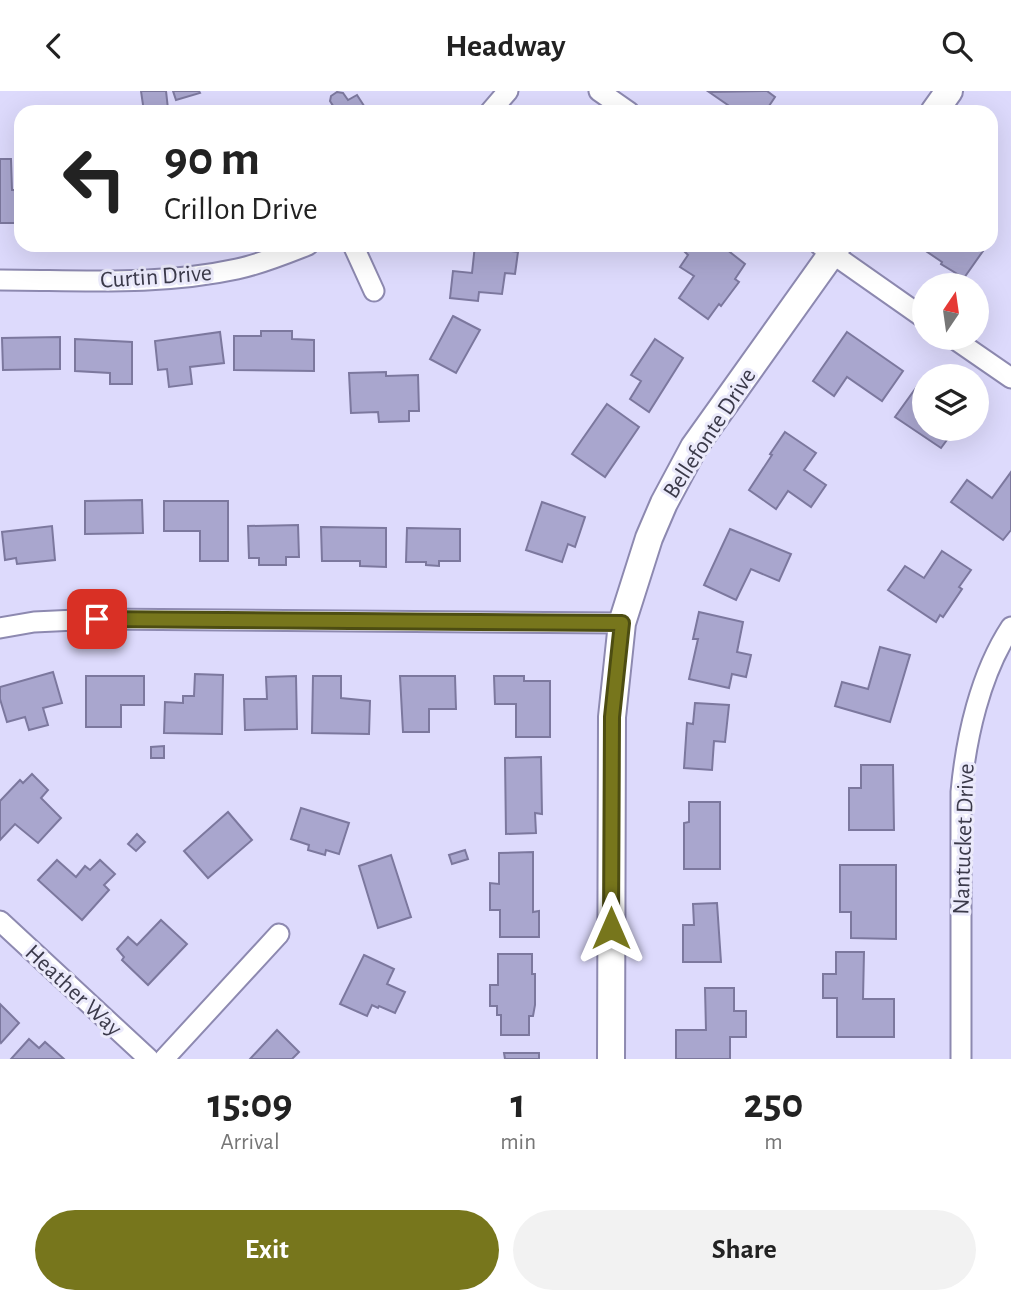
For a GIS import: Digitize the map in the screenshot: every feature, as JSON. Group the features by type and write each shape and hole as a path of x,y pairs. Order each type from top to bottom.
{"street":[{"path":"496,105 508,91"},
{"path":"599,91 619,105"},
{"name":"Curtin Drive","path":"0,280 139,281 201,276 265,262 290,252"},
{"path":"356,252 374,291"},
{"name":"Bellefonte Drive","path":"611,1059 612,717 622,623 649,538 694,447 827,252"},
{"path":"835,252 912,308"},
{"path":"970,350 1011,378"},
{"path":"0,628 34,622 97,619 622,623"},
{"name":"Nantucket Drive","path":"961,1059 961,792 965,754 972,721 993,662 1011,627"},
{"name":"Heather Way","path":"0,921 149,1059"},
{"path":"164,1059 279,935"}],"building":[{"path":"141,91 166,91 168,105 143,105"},
{"path":"173,91 199,91 200,93 176,100"},
{"path":"767,91 775,97 770,105 728,105 709,92"},
{"path":"337,92 343,93 348,100 357,95 363,105 332,105 331,96"},
{"path":"0,159 11,159 14,223 0,223"},
{"path":"474,252 518,252 515,274 505,273 502,294 479,292 478,301 450,298 453,271 472,273"},
{"path":"685,252 730,252 745,264 735,279 739,282 708,319 679,298 694,276 680,267 688,255"},
{"path":"927,252 982,252 968,273 956,273 941,264 942,262"},
{"path":"453,316 480,330 456,373 430,359"},
{"path":"261,331 292,331 292,339 314,340 314,371 234,370 234,336 261,336"},
{"path":"220,332 224,363 190,367 192,384 169,387 167,369 158,370 155,341"},
{"path":"847,332 903,371 882,401 847,377 834,396 813,381"},
{"path":"60,337 60,369 3,370 2,338"},
{"path":"75,339 132,342 132,384 110,384 110,373 75,371"},
{"path":"655,339 683,358 649,412 630,399 641,381 631,375"},
{"path":"386,372 386,376 418,375 419,411 409,411 409,421 379,422 378,412 351,413 349,373"},
{"path":"912,393 912,428 895,417"},
{"path":"607,404 639,427 605,477 572,454"},
{"path":"785,432 816,453 804,470 826,485 811,507 788,491 776,509 749,490"},
{"path":"931,441 946,441 941,448"},
{"path":"1011,472 1011,530 1003,540 951,502 967,480 992,498"},
{"path":"142,500 143,533 85,534 85,501"},
{"path":"164,501 228,501 228,561 200,561 200,531 164,531"},
{"path":"542,502 585,517 575,547 568,544 562,562 526,550"},
{"path":"298,525 299,557 286,557 286,565 259,565 259,558 249,558 248,526"},
{"path":"52,526 55,560 17,564 16,558 5,560 2,532"},
{"path":"321,527 386,528 386,567 360,566 360,561 322,561"},
{"path":"407,528 460,529 460,561 439,561 439,566 426,565 426,562 406,562"},
{"path":"730,529 791,554 779,581 751,569 736,600 704,585"},
{"path":"942,551 971,570 959,587 962,589 943,617 940,615 936,622 888,590 905,566 924,578"},
{"path":"699,612 743,622 737,652 751,655 746,677 732,674 729,688 689,679 698,639 693,639"},
{"path":"880,647 910,655 890,722 835,706 842,682 868,689"},
{"path":"53,672 62,703 43,708 48,725 29,730 25,717 7,722 0,699 0,687"},
{"path":"195,674 223,675 222,734 164,733 165,702 183,703 183,696 194,696"},
{"path":"86,676 144,676 144,705 121,705 121,727 86,727"},
{"path":"296,676 297,729 245,730 244,699 267,699 266,677"},
{"path":"313,676 341,676 341,698 370,701 369,734 312,733"},
{"path":"400,676 455,676 456,709 429,709 429,732 403,732"},
{"path":"494,676 524,676 524,681 550,681 550,737 516,737 516,704 495,704"},
{"path":"695,703 729,705 725,742 714,741 712,770 684,768 687,723 693,724"},
{"path":"164,746 164,758 151,758 151,747"},
{"path":"541,757 542,814 535,813 536,833 506,834 505,758"},
{"path":"861,765 893,765 894,830 849,830 849,788 861,788"},
{"path":"32,774 48,790 41,798 61,818 38,843 15,824 0,840 0,801 20,780 23,783"},
{"path":"689,802 720,802 720,869 684,869 684,823 689,822"},
{"path":"301,808 349,823 339,854 326,850 325,855 308,850 309,845 291,839"},
{"path":"228,812 252,840 208,878 184,851"},
{"path":"137,834 145,842 136,851 128,844"},
{"path":"465,850 468,859 452,864 449,855"},
{"path":"533,852 533,912 539,911 539,937 500,937 500,910 490,910 490,883 499,884 499,853"},
{"path":"391,855 411,917 378,928 359,866"},
{"path":"57,860 76,877 85,866 90,870 100,860 115,874 104,885 109,890 82,920 38,880"},
{"path":"840,865 896,865 896,939 851,938 851,912 840,912"},
{"path":"717,903 721,962 683,962 683,925 694,925 693,904"},
{"path":"161,920 187,944 148,985 122,960 124,957 117,949 128,937 137,945"},
{"path":"836,952 864,952 863,999 894,999 894,1037 837,1037 837,998 823,998 823,974 836,974"},
{"path":"498,954 532,954 535,1005 533,1016 529,1016 529,1035 501,1035 501,1015 497,1015 497,1006 490,1006 490,985 498,985"},
{"path":"364,955 394,969 387,984 405,992 395,1013 372,1005 367,1016 340,1004"},
{"path":"705,988 734,988 734,1011 746,1011 746,1037 730,1037 730,1059 676,1059 676,1030 706,1030"},
{"path":"0,1004 19,1023 1,1043 0,1041"},
{"path":"277,1030 299,1052 292,1059 250,1059"},
{"path":"29,1039 39,1048 45,1042 64,1059 11,1059"},
{"path":"504,1053 539,1053 539,1059 505,1059"}],"route":[{"path":"97,619 622,623 612,717 611,928"}]}
